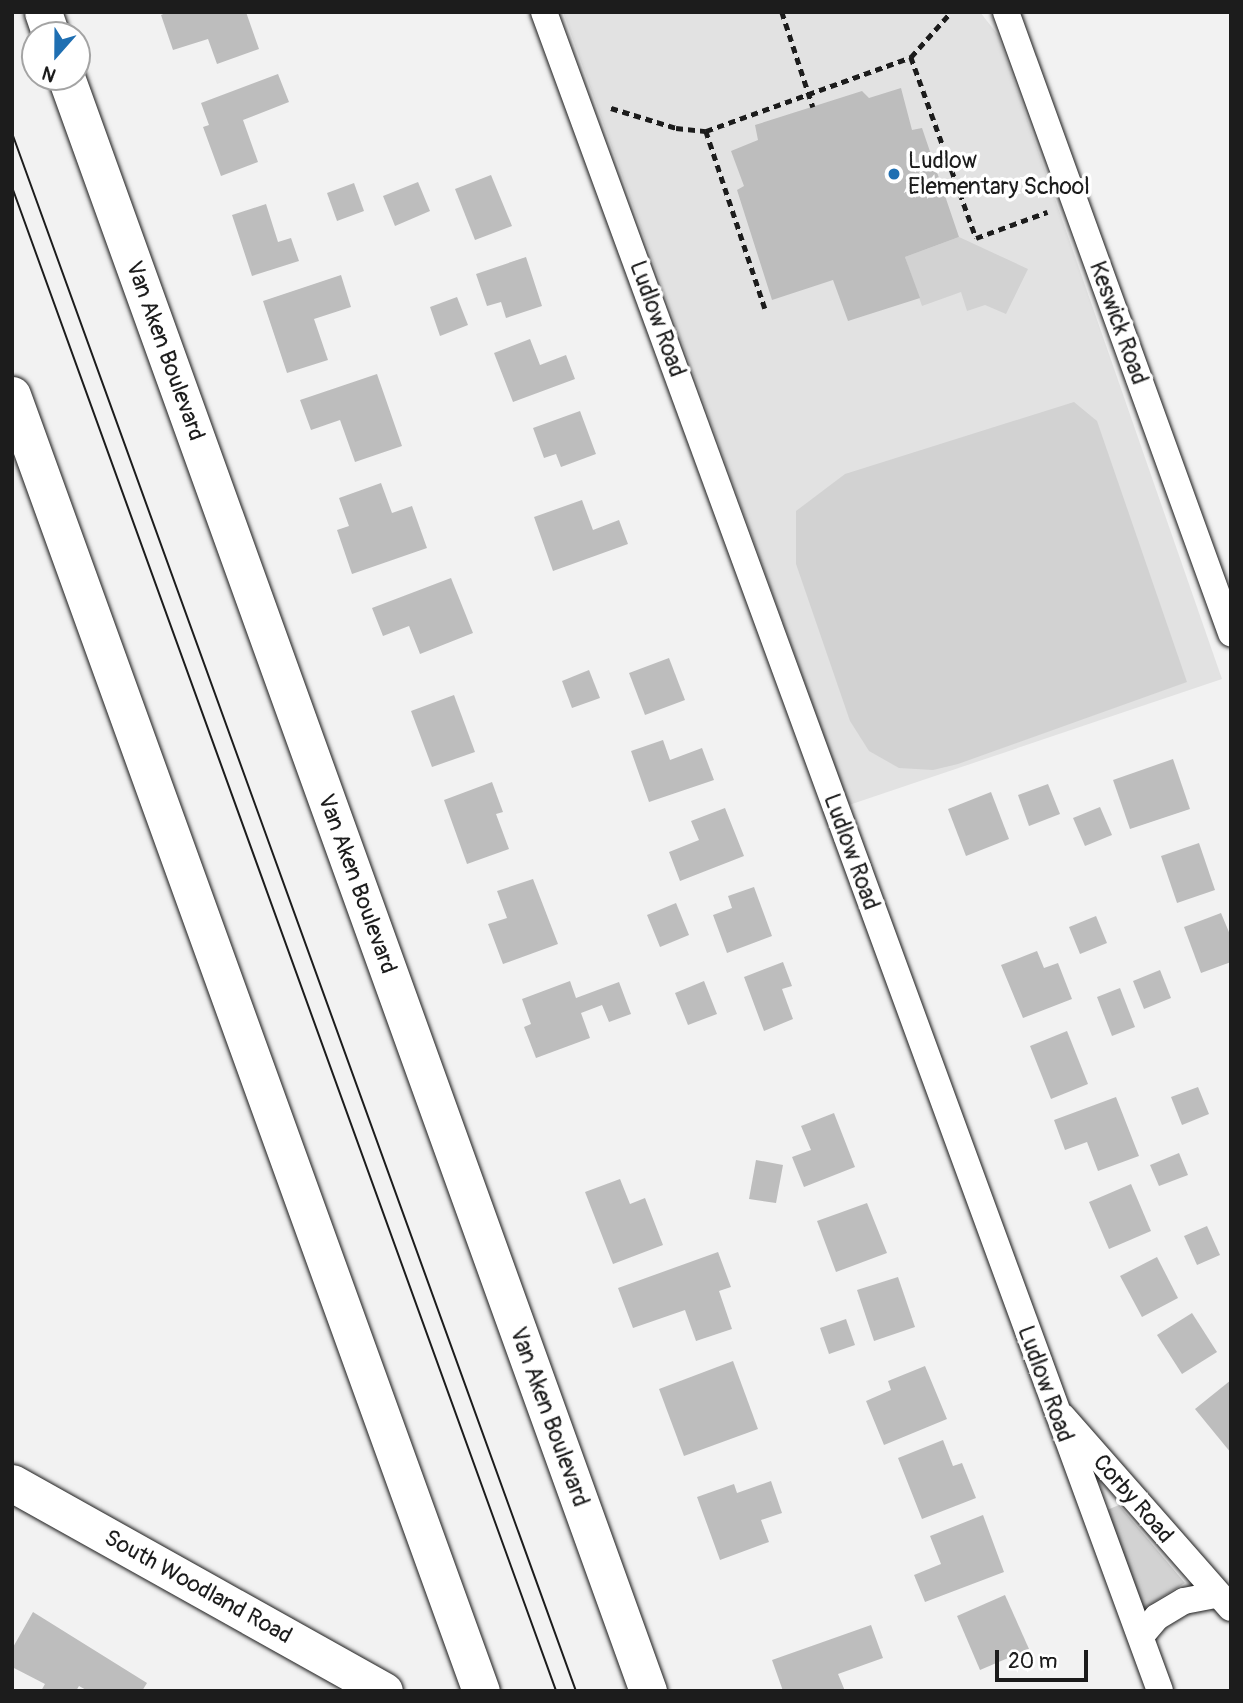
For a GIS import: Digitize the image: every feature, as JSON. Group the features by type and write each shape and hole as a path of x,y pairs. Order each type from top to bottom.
{"main road":[{"name":"Van Aken Boulevard","path":"71,91 648,1691"},
{"path":"12,395 481,1691"},
{"name":"South Woodland Road","path":"12,1483 384,1691"}],"street":[{"name":"Ludlow Road","path":"544,12 972,1177 1051,1404 1160,1691"},
{"name":"Keswick Road","path":"1006,12 1231,633"},
{"name":"Corby Road","path":"1051,1404 1223,1601"},
{"name":"Corby Road","path":"1141,1636 1157,1617 1184,1601 1223,1601"}],"path":[{"path":"782,12 813,107"},
{"path":"611,108 676,128 706,131 911,57 951,12"},
{"path":"911,57 976,238 1047,212"},
{"path":"706,131 765,308"}],"shaded area":[{"path":"563,12 980,12 998,35 1222,679 849,805"},
{"path":"959,237 1028,269 1006,314 985,305 967,311 961,292 922,306 905,257"},
{"path":"1074,402 1097,421 1187,682 958,764 933,770 899,768 869,751 850,721 796,564 796,511 845,474"},
{"path":"1119,1505 1185,1583 1144,1608 1107,1510"}],"building":[{"path":"168,12 246,12 259,49 217,64 208,39 173,50 161,15"},
{"path":"278,74 289,102 243,120 258,162 221,176 203,127 209,125 201,103"},
{"path":"901,88 912,130 922,128 959,237 905,257 920,298 848,321 833,280 772,300 737,190 744,186 731,151 758,140 755,125 862,91 869,98"},
{"path":"491,175 512,226 475,240 455,189"},
{"path":"418,182 430,211 395,226 383,196"},
{"path":"354,183 364,211 337,221 327,193"},
{"path":"266,204 278,242 291,238 299,261 252,276 232,215"},
{"path":"526,257 542,306 506,318 501,302 487,306 476,274"},
{"path":"341,275 351,307 314,319 328,360 287,373 263,301"},
{"path":"457,297 468,325 440,336 430,307"},
{"path":"530,339 540,365 566,355 575,379 513,402 494,353"},
{"path":"377,374 402,446 355,462 340,420 311,430 300,400"},
{"path":"580,411 596,454 561,467 556,454 544,458 533,428"},
{"path":"381,483 392,513 412,506 427,548 352,574 337,530 349,526 339,498"},
{"path":"582,500 593,530 619,520 628,544 553,571 534,517"},
{"path":"451,578 473,633 420,654 409,626 383,636 372,608"},
{"path":"669,658 685,700 645,715 629,673"},
{"path":"589,670 600,698 572,708 562,681"},
{"path":"454,695 475,752 432,767 411,711"},
{"path":"663,740 670,760 702,748 714,780 649,802 631,751"},
{"path":"1173,759 1190,809 1130,829 1113,780"},
{"path":"492,782 503,812 496,814 509,849 467,864 444,800"},
{"path":"1048,784 1060,814 1029,826 1018,795"},
{"path":"991,792 1009,839 966,856 948,809"},
{"path":"1100,807 1112,835 1085,846 1073,818"},
{"path":"725,808 744,856 680,881 669,852 699,840 691,821"},
{"path":"1199,843 1215,890 1177,903 1161,856"},
{"path":"533,879 558,944 503,964 488,924 507,918 497,891"},
{"path":"754,887 772,936 727,953 713,915 732,908 728,896"},
{"path":"676,903 689,935 660,947 647,915"},
{"path":"1221,913 1231,937 1231,962 1201,973 1184,927"},
{"path":"1096,916 1107,943 1080,954 1069,927"},
{"path":"1037,951 1044,968 1058,963 1072,999 1023,1018 1001,965"},
{"path":"783,962 792,986 782,989 793,1019 764,1031 744,977"},
{"path":"1160,970 1171,998 1144,1009 1133,981"},
{"path":"570,981 576,998 619,982 631,1014 609,1022 602,1005 581,1013 590,1038 536,1058 524,1027 531,1024 522,999"},
{"path":"704,981 717,1014 688,1025 675,993"},
{"path":"1120,988 1135,1027 1112,1036 1097,997"},
{"path":"1067,1031 1088,1084 1051,1099 1030,1046"},
{"path":"1198,1087 1209,1114 1182,1125 1171,1097"},
{"path":"1116,1097 1139,1156 1098,1171 1087,1142 1065,1150 1054,1120"},
{"path":"834,1113 855,1167 804,1187 792,1157 811,1150 801,1126"},
{"path":"1179,1153 1188,1175 1159,1186 1150,1165"},
{"path":"756,1160 783,1165 776,1203 749,1199"},
{"path":"620,1179 630,1204 645,1198 663,1245 613,1264 585,1192"},
{"path":"1131,1184 1151,1231 1109,1249 1089,1202"},
{"path":"867,1203 887,1253 836,1272 817,1221"},
{"path":"1207,1226 1220,1255 1197,1265 1184,1236"},
{"path":"718,1252 731,1287 719,1291 732,1329 696,1341 685,1310 633,1328 618,1288"},
{"path":"1157,1257 1178,1298 1142,1317 1120,1276"},
{"path":"898,1277 915,1327 874,1341 857,1290"},
{"path":"1192,1313 1217,1352 1182,1374 1157,1335"},
{"path":"846,1319 855,1345 829,1354 820,1328"},
{"path":"733,1361 758,1429 684,1456 659,1389"},
{"path":"925,1366 947,1419 884,1445 866,1401 891,1390 888,1381"},
{"path":"1231,1380 1231,1453 1195,1409"},
{"path":"943,1440 953,1466 962,1463 976,1498 922,1519 898,1458"},
{"path":"771,1481 782,1513 761,1520 769,1542 720,1560 697,1497 734,1484 737,1493"},
{"path":"983,1515 1004,1572 925,1602 914,1575 941,1564 930,1536"},
{"path":"1005,1595 1029,1649 980,1670 957,1616"},
{"path":"33,1612 147,1683 142,1691 88,1691 79,1686 76,1691 41,1691 45,1684 12,1667 12,1649"},
{"path":"871,1625 883,1658 838,1674 845,1691 783,1691 772,1660"}],"tram line":[{"path":"12,133 576,1691"},
{"path":"12,187 556,1691"}],"place":[{"name":"Ludlow Elementary School","path":"894,174"}]}
